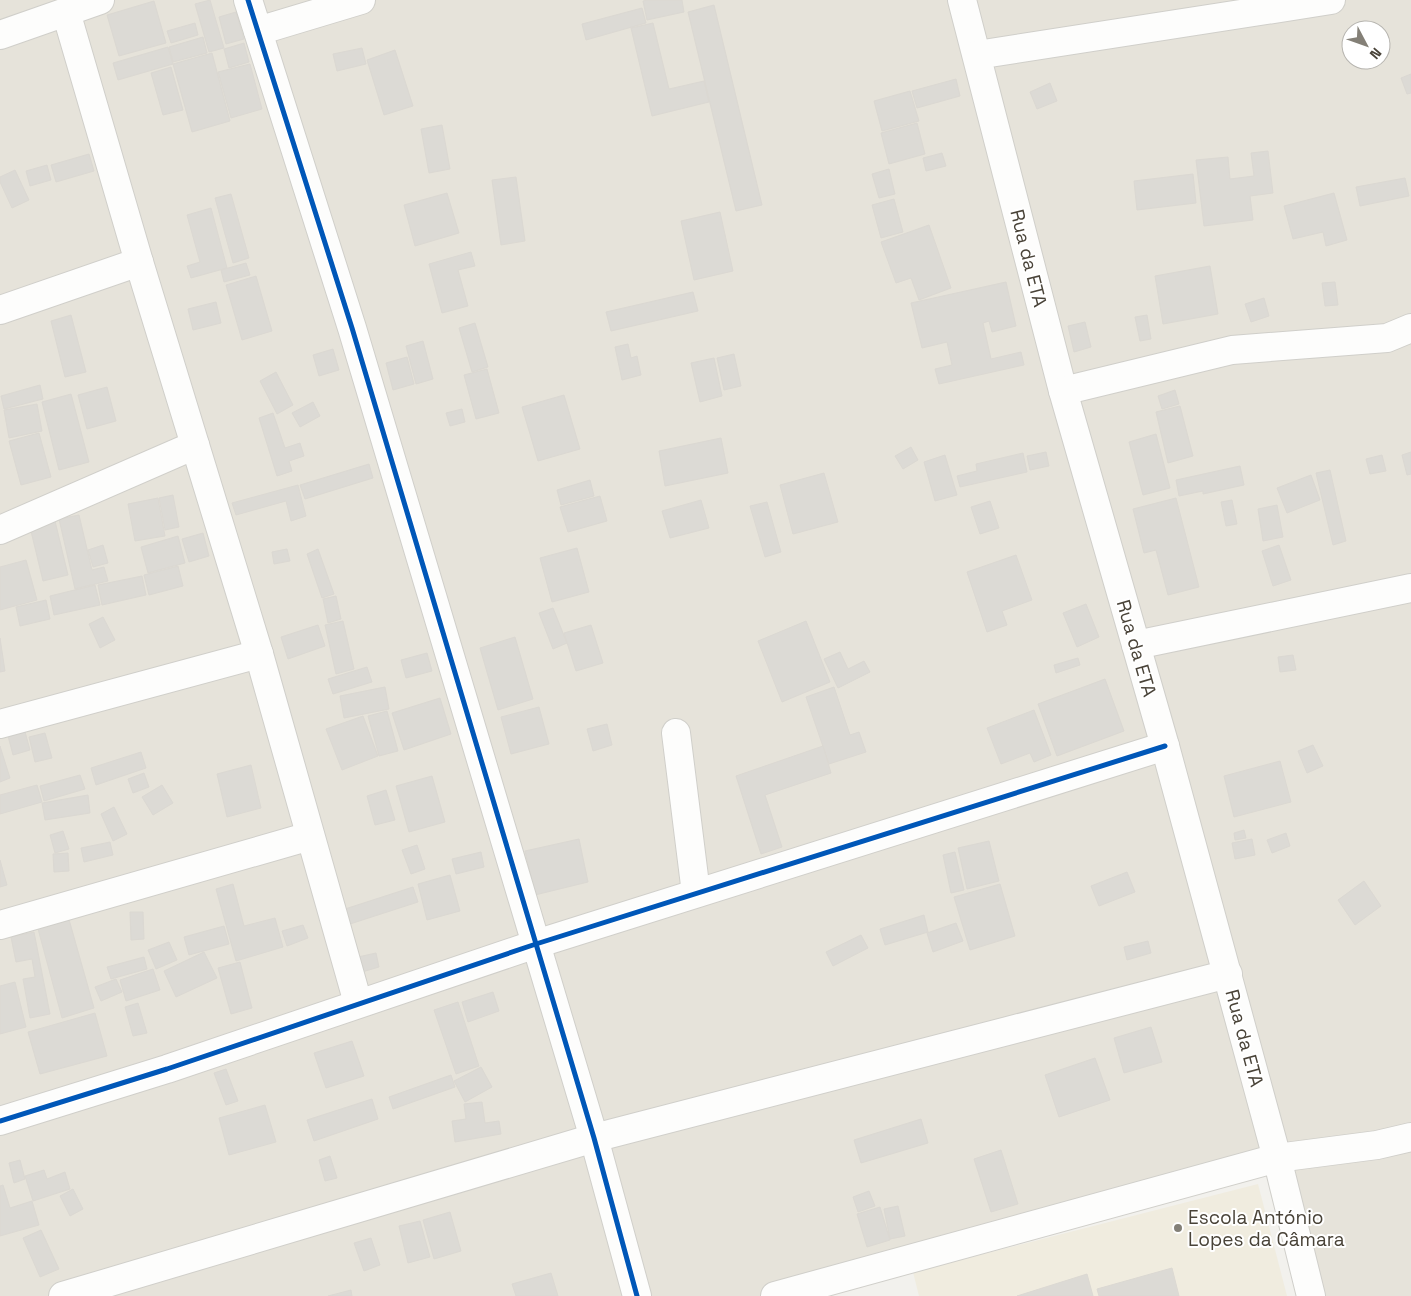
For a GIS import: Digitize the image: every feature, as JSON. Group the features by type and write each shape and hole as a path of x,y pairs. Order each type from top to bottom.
{"street":[{"path":"0,35 100,0"},
{"path":"248,0 352,328 594,1138 637,1296"},
{"path":"258,31 361,0"},
{"name":"Rua da ETA","path":"962,0 1062,391 1165,746 1228,974 1277,1158 1311,1296"},
{"path":"977,55 1332,0"},
{"path":"66,12 139,262 259,654 358,1004"},
{"path":"0,310 139,262"},
{"path":"1062,391 1232,350 1387,338 1411,328"},
{"path":"0,530 195,445"},
{"path":"1136,645 1411,588"},
{"path":"0,724 259,654"},
{"path":"676,733 696,893"},
{"path":"0,1121 167,1069 536,944 1165,746"},
{"path":"0,925 310,836"},
{"path":"63,1296 594,1138 1228,974"},
{"path":"775,1296 1277,1158 1377,1145 1411,1137"}],"shaded area":[{"path":"0,0 1411,0 1411,1296 1311,1296 1277,1158 775,1296 0,1296"},
{"name":"Escola António Lopes da Câmara","path":"1258,1184 1287,1296 919,1296 913,1272"}],"building":[{"path":"210,0 224,48 209,52 195,4"},
{"path":"682,0 684,12 647,20 643,1"},
{"path":"154,1 166,43 119,56 107,15"},
{"path":"714,5 762,205 736,211 688,12"},
{"path":"642,8 646,23 586,40 582,24"},
{"path":"236,12 244,39 226,44 219,17"},
{"path":"195,23 198,35 171,43 167,31"},
{"path":"653,23 669,89 704,81 709,102 652,116 631,28"},
{"path":"203,37 207,53 173,62 169,47"},
{"path":"244,43 249,62 229,68 224,49"},
{"path":"168,47 173,64 118,80 113,63"},
{"path":"362,48 366,64 337,71 333,54"},
{"path":"395,50 413,106 384,115 367,60"},
{"path":"212,53 230,121 192,132 173,64"},
{"path":"250,64 262,109 231,118 218,72"},
{"path":"171,67 183,110 163,115 151,73"},
{"path":"1411,74 1411,93 1407,94 1401,78"},
{"path":"956,79 960,96 917,108 912,91"},
{"path":"1050,83 1057,101 1037,109 1030,92"},
{"path":"910,91 919,121 882,131 874,101"},
{"path":"917,123 925,154 889,164 881,133"},
{"path":"442,125 450,169 429,173 421,129"},
{"path":"1268,151 1273,193 1250,196 1253,220 1204,226 1196,160 1228,157 1230,179 1254,176 1251,153"},
{"path":"942,153 946,166 926,171 923,158"},
{"path":"89,154 94,171 56,182 51,165"},
{"path":"47,165 51,180 30,186 26,171"},
{"path":"889,169 895,194 879,198 872,174"},
{"path":"15,170 29,200 12,208 0,182 0,177"},
{"path":"1193,174 1196,203 1137,210 1134,181"},
{"path":"516,177 525,241 501,245 492,180"},
{"path":"1405,178 1409,196 1360,206 1356,187"},
{"path":"447,193 459,233 415,246 404,205"},
{"path":"1334,193 1347,240 1326,246 1323,232 1293,239 1284,206"},
{"path":"231,194 249,258 233,263 215,198"},
{"path":"894,199 903,232 881,238 872,205"},
{"path":"211,208 227,268 191,278 187,266 200,262 187,215"},
{"path":"720,212 733,271 694,280 681,221"},
{"path":"929,225 951,288 919,300 911,278 896,283 881,242"},
{"path":"471,252 475,266 458,270 468,306 442,313 429,264"},
{"path":"246,263 250,275 224,282 221,270"},
{"path":"1210,266 1218,314 1163,324 1155,276"},
{"path":"256,276 272,331 242,340 226,285"},
{"path":"1006,282 1016,326 992,332 989,321 983,323 991,359 1021,352 1024,365 939,384 935,369 952,365 947,342 922,348 911,303"},
{"path":"1335,282 1338,305 1325,306 1322,283"},
{"path":"693,292 698,311 611,331 606,312"},
{"path":"1264,298 1269,316 1251,322 1245,304"},
{"path":"216,302 221,323 193,330 188,309"},
{"path":"71,315 86,372 65,377 51,321"},
{"path":"1147,315 1151,339 1140,341 1135,317"},
{"path":"1085,322 1091,347 1074,352 1068,326"},
{"path":"475,323 488,367 472,372 459,328"},
{"path":"423,341 433,379 416,384 406,346"},
{"path":"628,344 631,358 637,356 641,375 622,380 615,347"},
{"path":"333,349 339,370 319,376 313,355"},
{"path":"734,354 741,386 724,390 717,358"},
{"path":"407,357 414,384 393,390 386,363"},
{"path":"714,358 722,396 700,402 691,363"},
{"path":"487,369 499,413 476,419 464,375"},
{"path":"276,372 293,405 277,414 260,381"},
{"path":"40,385 43,399 4,409 1,396"},
{"path":"107,387 116,421 87,429 78,395"},
{"path":"1175,390 1179,404 1162,409 1158,396"},
{"path":"71,394 89,462 59,470 42,402"},
{"path":"564,395 580,449 538,461 522,407"},
{"path":"313,402 320,416 300,427 292,413"},
{"path":"37,404 42,431 9,438 4,410"},
{"path":"1180,406 1193,456 1168,463 1156,412"},
{"path":"462,409 465,422 450,426 446,413"},
{"path":"273,413 285,448 300,443 304,456 289,461 292,471 277,476 259,418"},
{"path":"39,433 51,477 21,485 9,441"},
{"path":"1156,434 1170,488 1143,495 1129,442"},
{"path":"721,438 728,473 665,486 659,451"},
{"path":"911,447 918,460 903,469 895,456"},
{"path":"1046,452 1049,466 1030,470 1027,456"},
{"path":"1411,452 1411,474 1407,475 1402,455"},
{"path":"1023,453 1027,472 960,487 957,476 977,471 976,464"},
{"path":"945,455 957,495 935,501 924,462"},
{"path":"1382,455 1386,471 1370,474 1366,459"},
{"path":"369,464 373,478 305,499 300,485"},
{"path":"1240,466 1244,485 1203,494 1203,491 1179,496 1176,480"},
{"path":"1330,470 1346,541 1333,545 1316,473"},
{"path":"824,473 838,522 793,534 780,485"},
{"path":"1311,475 1320,500 1287,513 1277,488"},
{"path":"590,480 594,496 561,505 557,490"},
{"path":"298,485 306,516 291,521 286,501 236,515 232,503"},
{"path":"173,495 179,527 165,530 159,498"},
{"path":"600,496 607,521 568,532 560,507"},
{"path":"158,498 165,536 135,541 128,504"},
{"path":"1176,498 1199,587 1168,595 1156,550 1144,553 1133,509"},
{"path":"701,500 709,528 670,538 662,511"},
{"path":"1232,500 1237,524 1226,526 1221,502"},
{"path":"990,501 999,528 980,534 971,507"},
{"path":"767,502 781,552 765,557 750,506"},
{"path":"1277,505 1283,537 1263,541 1258,509"},
{"path":"79,515 92,570 104,567 108,581 75,589 59,519"},
{"path":"55,521 68,575 43,581 30,527"},
{"path":"203,533 209,556 189,562 182,539"},
{"path":"178,536 185,563 148,573 141,547"},
{"path":"103,545 108,563 93,567 88,550"},
{"path":"1279,545 1291,580 1273,586 1262,551"},
{"path":"577,548 589,592 552,602 540,558"},
{"path":"287,549 290,561 274,564 272,552"},
{"path":"318,549 334,594 322,598 307,554"},
{"path":"1016,555 1032,600 1002,611 1007,625 987,632 967,572"},
{"path":"26,560 37,600 0,610 0,567"},
{"path":"178,566 183,586 149,595 144,575"},
{"path":"142,576 146,595 102,605 98,585"},
{"path":"95,585 100,605 54,615 50,596"},
{"path":"336,596 341,619 328,623 323,599"},
{"path":"46,600 50,619 20,626 16,607"},
{"path":"1086,604 1099,637 1077,647 1063,613"},
{"path":"553,608 567,643 553,649 539,613"},
{"path":"103,617 115,640 100,648 89,624"},
{"path":"343,621 354,669 336,674 325,625"},
{"path":"806,621 830,682 782,702 758,641"},
{"path":"318,625 325,646 288,659 281,637"},
{"path":"591,625 603,663 576,671 564,633"},
{"path":"515,637 533,699 498,710 480,648"},
{"path":"0,638 5,671 0,672"},
{"path":"840,652 848,669 864,661 870,672 838,688 824,659"},
{"path":"427,653 432,671 406,678 401,660"},
{"path":"1293,655 1296,670 1280,672 1278,657"},
{"path":"1078,658 1080,665 1056,673 1054,665"},
{"path":"367,667 372,682 333,694 328,679"},
{"path":"1105,679 1124,731 1057,756 1038,704"},
{"path":"385,687 389,709 344,718 340,696"},
{"path":"834,687 850,735 859,732 866,752 829,764 806,697"},
{"path":"440,698 451,734 404,750 392,713"},
{"path":"539,707 549,744 511,754 501,717"},
{"path":"1034,710 1051,755 1034,762 1030,753 1001,764 987,728"},
{"path":"387,711 398,751 379,756 368,716"},
{"path":"363,716 378,756 342,770 326,729"},
{"path":"607,724 612,745 593,751 587,729"},
{"path":"24,728 30,750 13,755 7,732"},
{"path":"45,733 52,758 35,762 29,737"},
{"path":"1313,745 1323,766 1307,773 1298,751"},
{"path":"0,746 10,778 0,782"},
{"path":"823,746 831,773 765,795 782,847 761,854 736,776"},
{"path":"141,752 146,768 96,785 91,768"},
{"path":"1280,761 1291,802 1234,817 1224,776"},
{"path":"251,765 261,808 227,817 217,774"},
{"path":"144,773 149,787 133,793 128,779"},
{"path":"80,775 85,789 44,801 40,786"},
{"path":"432,776 445,822 409,832 396,786"},
{"path":"37,785 42,802 0,814 0,795"},
{"path":"162,785 173,803 153,815 142,797"},
{"path":"386,790 395,820 375,825 367,796"},
{"path":"88,795 90,813 45,820 42,803"},
{"path":"114,807 127,834 113,841 101,814"},
{"path":"1244,830 1246,838 1235,840 1234,833"},
{"path":"63,831 69,849 55,853 50,835"},
{"path":"1286,833 1290,846 1272,853 1267,840"},
{"path":"579,839 588,882 535,895 525,851"},
{"path":"1252,839 1255,855 1235,859 1232,843"},
{"path":"989,841 999,881 967,889 958,848"},
{"path":"110,842 113,855 84,862 81,848"},
{"path":"417,845 425,869 411,874 402,850"},
{"path":"481,852 484,867 456,874 452,859"},
{"path":"955,852 964,890 951,893 943,855"},
{"path":"68,853 69,871 54,872 53,854"},
{"path":"0,860 7,885 0,887"},
{"path":"1127,872 1135,892 1099,906 1091,886"},
{"path":"450,875 460,911 427,920 418,884"},
{"path":"1364,881 1381,906 1355,925 1338,900"},
{"path":"233,884 244,926 275,918 283,947 236,961 216,889"},
{"path":"1000,884 1015,936 970,950 954,897"},
{"path":"413,887 418,902 350,924 345,909"},
{"path":"130,912 143,912 144,939 131,940"},
{"path":"924,915 928,932 885,945 880,929"},
{"path":"68,916 94,1008 62,1018 37,925"},
{"path":"956,923 963,941 933,952 927,933"},
{"path":"303,925 308,938 287,946 282,931"},
{"path":"224,926 229,944 189,955 184,937"},
{"path":"34,932 50,1014 30,1018 23,979 35,977 32,959 16,962 11,937"},
{"path":"861,935 868,948 833,966 826,952"},
{"path":"1148,941 1151,953 1127,960 1124,947"},
{"path":"169,942 177,960 156,969 148,950"},
{"path":"204,952 217,978 176,997 164,971"},
{"path":"376,953 379,967 362,972 358,957"},
{"path":"144,957 147,969 111,979 107,967"},
{"path":"240,962 252,1008 231,1014 218,968"},
{"path":"153,969 160,990 126,1001 120,980"},
{"path":"116,979 122,992 101,1001 95,987"},
{"path":"15,982 26,1027 0,1034 0,986"},
{"path":"493,992 499,1011 468,1022 462,1002"},
{"path":"458,1002 479,1066 456,1074 434,1010"},
{"path":"138,1003 147,1033 133,1036 125,1007"},
{"path":"95,1013 107,1056 40,1074 28,1032"},
{"path":"1151,1027 1162,1062 1124,1073 1114,1038"},
{"path":"352,1041 364,1076 326,1088 314,1053"},
{"path":"1095,1058 1110,1100 1059,1117 1045,1075"},
{"path":"481,1067 492,1087 465,1102 454,1081"},
{"path":"226,1069 238,1101 226,1105 214,1073"},
{"path":"451,1075 455,1087 393,1109 389,1097"},
{"path":"372,1099 378,1119 314,1141 307,1120"},
{"path":"482,1102 485,1123 499,1121 501,1134 455,1142 452,1121 466,1119 464,1104"},
{"path":"265,1105 276,1142 229,1155 219,1118"},
{"path":"921,1119 928,1143 861,1163 854,1140"},
{"path":"1001,1150 1018,1204 991,1212 974,1159"},
{"path":"330,1156 337,1178 325,1181 319,1160"},
{"path":"20,1160 25,1179 14,1183 9,1163"},
{"path":"44,1170 47,1179 65,1172 70,1189 33,1201 25,1176"},
{"path":"3,1185 10,1208 32,1201 39,1225 0,1236 0,1186"},
{"path":"73,1189 83,1209 70,1216 60,1196"},
{"path":"869,1191 875,1206 858,1212 853,1197"},
{"path":"898,1206 905,1236 890,1239 884,1209"},
{"path":"880,1207 890,1240 867,1247 857,1214"},
{"path":"450,1212 461,1251 434,1259 423,1220"},
{"path":"420,1221 430,1257 408,1263 399,1226"},
{"path":"41,1230 59,1269 40,1277 23,1238"},
{"path":"371,1238 380,1265 364,1271 354,1243"},
{"path":"1172,1268 1179,1296 1099,1296 1097,1289"},
{"path":"551,1273 558,1296 516,1296 512,1284"},
{"path":"1087,1274 1093,1296 1017,1296"},
{"path":"351,1290 352,1296 328,1296"}],"cycle path":[{"path":"248,0 352,328 594,1138 637,1296"},
{"path":"0,1121 167,1069 536,944 1165,746"}],"place":[{"name":"Escola António Lopes da Câmara","path":"1178,1228"}]}
